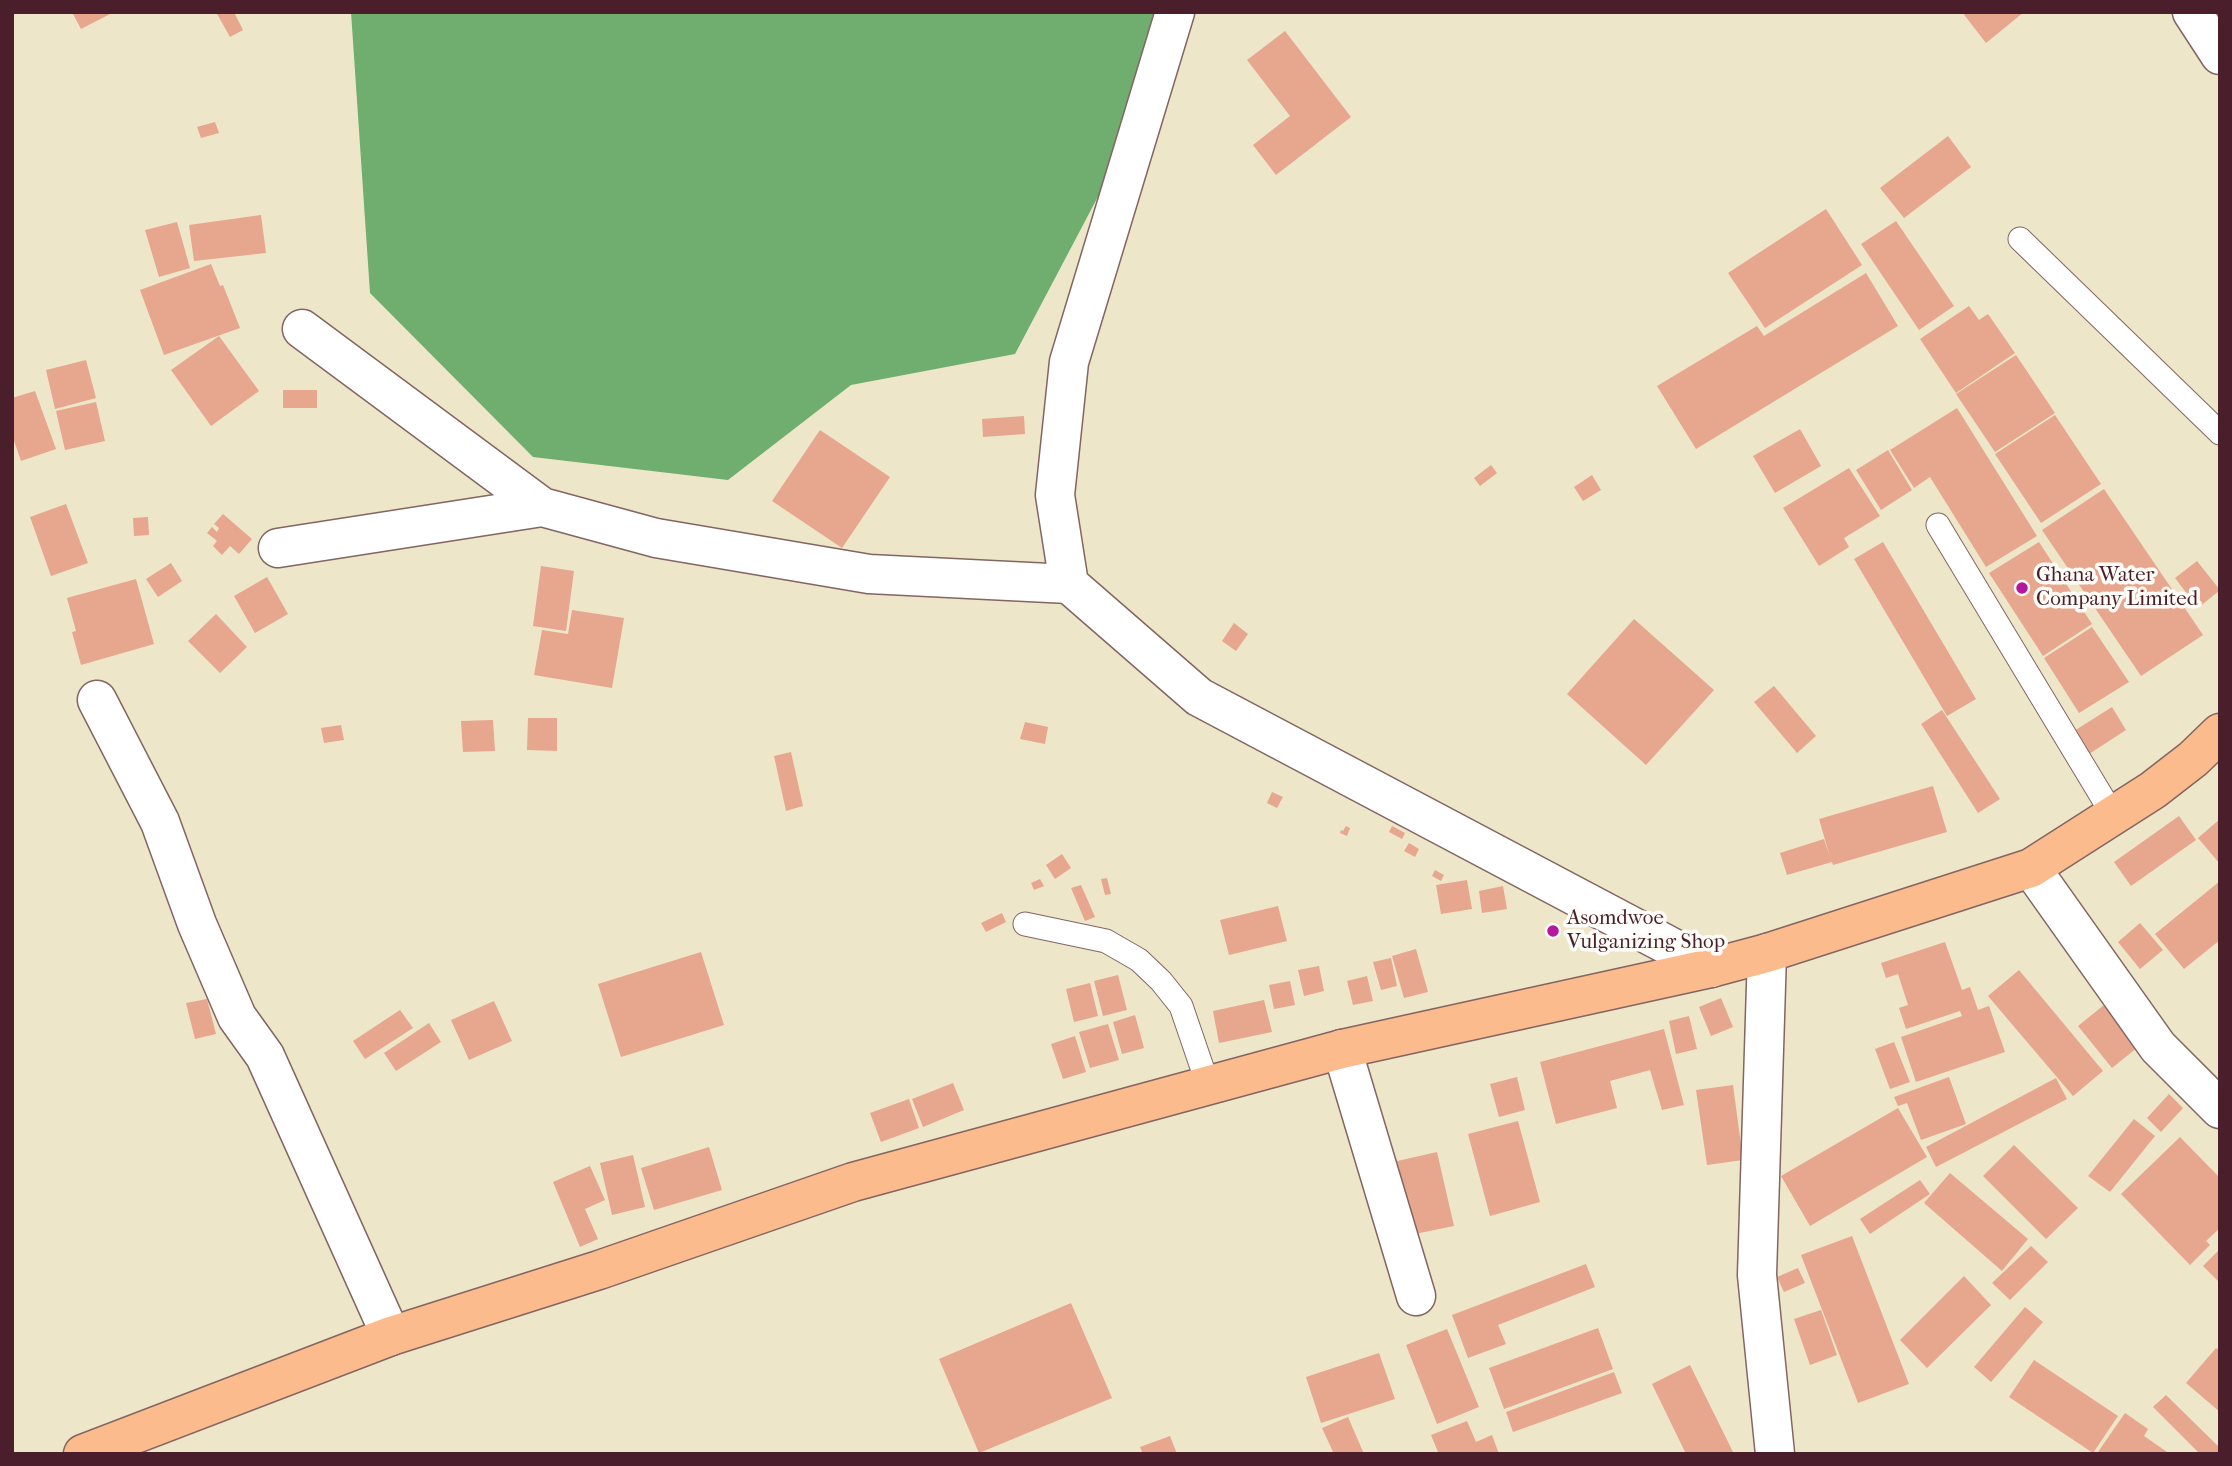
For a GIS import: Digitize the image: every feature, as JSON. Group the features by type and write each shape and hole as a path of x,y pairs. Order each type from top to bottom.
{"main road":[{"path":"83,1454 391,1336 599,1270 853,1182 1342,1049 1711,968 1768,953 2031,868 2153,790 2193,759 2220,733"}],"street":[{"path":"1069,584 1055,495 1069,362 1175,12"},
{"path":"2192,12 2220,55"},
{"path":"302,329 542,507 656,538 869,574 1069,584 1199,697 1711,968"},
{"path":"278,548 542,507"},
{"path":"97,700 160,822 197,924 237,1017 265,1056 391,1336"},
{"path":"2031,868 2158,1047 2220,1109"},
{"path":"1768,953 1757,1275 1775,1454"},
{"path":"1342,1049 1416,1296"}],"lane":[{"path":"2020,239 2220,433"},
{"path":"1938,525 2113,816"},
{"path":"1025,924 1106,942 1139,960 1181,1006 1208,1086"}],"green space":[{"path":"351,12 1154,12 1102,189 1015,354 851,385 728,480 533,457 370,293"}],"building":[{"path":"72,12 109,12 110,14 81,29"},
{"path":"216,12 234,12 243,30 230,37"},
{"path":"1962,12 2024,12 1986,43"},
{"path":"1285,31 1351,117 1276,175 1253,145 1290,116 1247,60"},
{"path":"215,122 219,133 201,138 197,127"},
{"path":"1948,136 1971,167 1904,218 1880,188"},
{"path":"1826,209 1862,265 1765,328 1728,273"},
{"path":"261,215 266,253 194,261 189,225"},
{"path":"1896,221 1954,306 1919,330 1861,244"},
{"path":"177,222 190,268 159,277 145,230"},
{"path":"211,264 220,286 223,285 240,328 164,355 140,290"},
{"path":"1866,273 1898,326 1696,449 1657,386 1757,326 1764,336"},
{"path":"1969,306 1979,320 1988,314 2015,353 1956,393 1920,339"},
{"path":"219,336 259,391 211,426 171,370"},
{"path":"2016,355 2055,413 1995,452 1956,394"},
{"path":"86,360 96,398 55,409 46,370"},
{"path":"283,390 317,390 317,408 283,408"},
{"path":"35,391 56,449 21,461 12,435 12,398"},
{"path":"96,402 105,441 65,450 56,411"},
{"path":"1957,408 2037,536 1986,567 1930,477 1914,488 1890,450"},
{"path":"2055,415 2101,484 2041,523 1995,454"},
{"path":"1024,416 1025,434 983,437 982,419"},
{"path":"1800,429 1821,466 1775,493 1753,456"},
{"path":"820,430 890,477 842,548 772,501"},
{"path":"1888,450 1912,490 1881,510 1856,470"},
{"path":"1491,465 1497,473 1480,486 1474,478"},
{"path":"1849,468 1880,516 1844,538 1849,547 1819,566 1783,508"},
{"path":"1592,475 1601,490 1583,501 1574,487"},
{"path":"2104,489 2203,635 2141,676 2042,530"},
{"path":"66,504 88,563 51,576 30,517"},
{"path":"223,514 252,539 239,554 230,546 222,555 213,546 217,541 207,533 212,527 217,532 219,528 214,524"},
{"path":"148,517 149,535 134,536 133,518"},
{"path":"1883,542 1976,699 1947,716 1854,559"},
{"path":"2039,542 2092,624 2043,656 1989,573"},
{"path":"2197,561 2220,590 2198,608 2175,578"},
{"path":"171,563 182,581 158,597 146,579"},
{"path":"541,566 574,571 566,631 533,626"},
{"path":"267,577 288,614 255,633 234,596"},
{"path":"136,579 154,644 81,665 67,598"},
{"path":"572,610 624,618 612,688 534,675 542,630 568,634"},
{"path":"216,614 247,647 220,673 188,641"},
{"path":"1634,619 1714,690 1646,765 1567,694"},
{"path":"1234,623 1248,634 1236,651 1222,641"},
{"path":"2092,627 2129,682 2079,713 2044,658"},
{"path":"1774,686 1816,736 1797,753 1754,702"},
{"path":"2112,707 2126,730 2089,754 2074,731"},
{"path":"1942,710 2000,799 1978,813 1921,724"},
{"path":"528,718 557,718 557,751 527,750"},
{"path":"493,720 495,751 463,752 461,721"},
{"path":"1025,722 1048,727 1045,744 1020,739"},
{"path":"341,725 344,740 324,743 321,728"},
{"path":"791,752 803,806 786,811 774,756"},
{"path":"1933,786 1947,832 1833,865 1832,862 1787,875 1780,853 1824,839 1830,857 1819,819"},
{"path":"1272,792 1283,797 1277,808 1267,803"},
{"path":"2179,816 2196,840 2131,886 2114,862"},
{"path":"2220,819 2220,864 2198,838"},
{"path":"1346,826 1350,828 1347,836 1340,833"},
{"path":"1392,826 1405,833 1402,839 1389,832"},
{"path":"1409,843 1419,849 1415,857 1404,851"},
{"path":"1062,854 1071,868 1055,879 1046,865"},
{"path":"1435,870 1444,875 1441,881 1432,876"},
{"path":"1107,878 1111,894 1105,895 1101,879"},
{"path":"1040,879 1044,886 1034,890 1031,883"},
{"path":"1467,880 1472,909 1441,914 1436,885"},
{"path":"2220,881 2220,940 2184,969 2155,934"},
{"path":"1081,885 1095,917 1085,921 1071,888"},
{"path":"1503,886 1507,909 1482,913 1479,891"},
{"path":"1278,906 1287,941 1229,955 1220,920"},
{"path":"1002,913 1006,922 986,932 981,923"},
{"path":"2140,923 2163,950 2140,969 2118,942"},
{"path":"1945,942 1962,990 1970,987 1978,1010 1989,1006 2005,1052 1916,1082 1901,1037 1962,1016 1960,1011 1906,1029 1899,1008 1908,1005 1898,974 1886,978 1881,963"},
{"path":"1416,949 1428,992 1404,998 1392,956"},
{"path":"701,952 724,1025 621,1057 598,984"},
{"path":"1391,958 1397,986 1381,990 1373,962"},
{"path":"1319,966 1324,991 1304,996 1298,970"},
{"path":"2019,970 2103,1071 2073,1096 1988,996"},
{"path":"1118,975 1127,1010 1103,1016 1094,981"},
{"path":"1367,976 1373,1001 1353,1005 1347,981"},
{"path":"1290,981 1295,1005 1274,1009 1269,985"},
{"path":"1090,983 1098,1016 1074,1022 1066,989"},
{"path":"1721,998 1733,1027 1711,1036 1699,1007"},
{"path":"207,999 216,1034 195,1039 186,1003"},
{"path":"1264,1000 1272,1032 1219,1043 1213,1011"},
{"path":"494,1001 512,1041 469,1060 451,1020"},
{"path":"2104,1005 2138,1047 2112,1068 2078,1026"},
{"path":"400,1010 413,1028 365,1059 353,1041"},
{"path":"1135,1015 1144,1048 1122,1054 1113,1022"},
{"path":"1689,1016 1697,1049 1676,1054 1669,1021"},
{"path":"429,1023 441,1042 396,1071 384,1053"},
{"path":"1108,1024 1119,1060 1090,1068 1079,1032"},
{"path":"1664,1029 1684,1105 1662,1110 1650,1070 1610,1081 1617,1108 1556,1124 1540,1062"},
{"path":"1075,1036 1086,1072 1063,1079 1051,1044"},
{"path":"1894,1042 1910,1082 1890,1089 1875,1049"},
{"path":"1517,1077 1525,1110 1499,1117 1490,1084"},
{"path":"1949,1077 1966,1124 1921,1140 1907,1103 1898,1106 1894,1097"},
{"path":"2056,1078 2067,1099 1936,1167 1926,1147"},
{"path":"953,1083 964,1110 923,1127 912,1099"},
{"path":"1733,1085 1743,1160 1707,1165 1696,1090"},
{"path":"2169,1094 2183,1108 2161,1132 2147,1118"},
{"path":"909,1099 919,1128 881,1142 870,1113"},
{"path":"1898,1108 1927,1157 1810,1226 1781,1176"},
{"path":"2134,1119 2155,1136 2110,1192 2088,1176"},
{"path":"1518,1121 1540,1202 1490,1216 1468,1134"},
{"path":"2180,1137 2220,1178 2220,1228 2206,1241 2210,1245 2190,1265 2121,1194"},
{"path":"2014,1145 2078,1208 2046,1239 1983,1176"},
{"path":"709,1147 722,1190 654,1210 641,1168"},
{"path":"1437,1152 1454,1226 1410,1235 1393,1162"},
{"path":"633,1155 645,1207 612,1215 600,1163"},
{"path":"590,1166 605,1200 585,1209 598,1239 580,1247 553,1182"},
{"path":"1950,1173 2028,1239 2002,1271 1924,1203"},
{"path":"1920,1180 1930,1194 1870,1234 1860,1219"},
{"path":"1852,1236 1909,1384 1858,1403 1801,1255"},
{"path":"2031,1246 2048,1262 2010,1300 1992,1283"},
{"path":"2220,1249 2220,1283 2203,1266"},
{"path":"1586,1264 1595,1287 1498,1325 1506,1344 1468,1358 1452,1315"},
{"path":"1798,1268 1805,1283 1784,1292 1777,1277"},
{"path":"1964,1276 1991,1305 1927,1368 1900,1340"},
{"path":"1071,1303 1112,1398 979,1453 939,1359"},
{"path":"2025,1307 2043,1322 1991,1382 1974,1367"},
{"path":"1821,1310 1837,1355 1810,1365 1794,1319"},
{"path":"1598,1328 1613,1369 1504,1409 1489,1368"},
{"path":"1447,1329 1479,1407 1437,1424 1406,1345"},
{"path":"2216,1348 2220,1351 2220,1412 2186,1383"},
{"path":"1379,1353 1395,1399 1321,1423 1306,1377"},
{"path":"2034,1360 2118,1416 2093,1453 2009,1397"},
{"path":"1690,1365 1734,1454 1686,1454 1652,1384"},
{"path":"1614,1372 1622,1393 1513,1432 1506,1412"},
{"path":"2166,1395 2220,1448 2220,1454 2200,1454 2153,1407"},
{"path":"2125,1413 2148,1429 2144,1436 2170,1454 2098,1452"},
{"path":"1348,1417 1364,1454 1334,1454 1322,1428"},
{"path":"1467,1421 1476,1442 1492,1435 1499,1454 1433,1454 1438,1452 1431,1435"},
{"path":"1170,1436 1177,1454 1143,1454 1140,1447"}],"place":[{"name":"Ghana Water Company Limited","path":"2022,588"},
{"name":"Asomdwoe Vulganizing Shop","path":"1553,931"}]}
